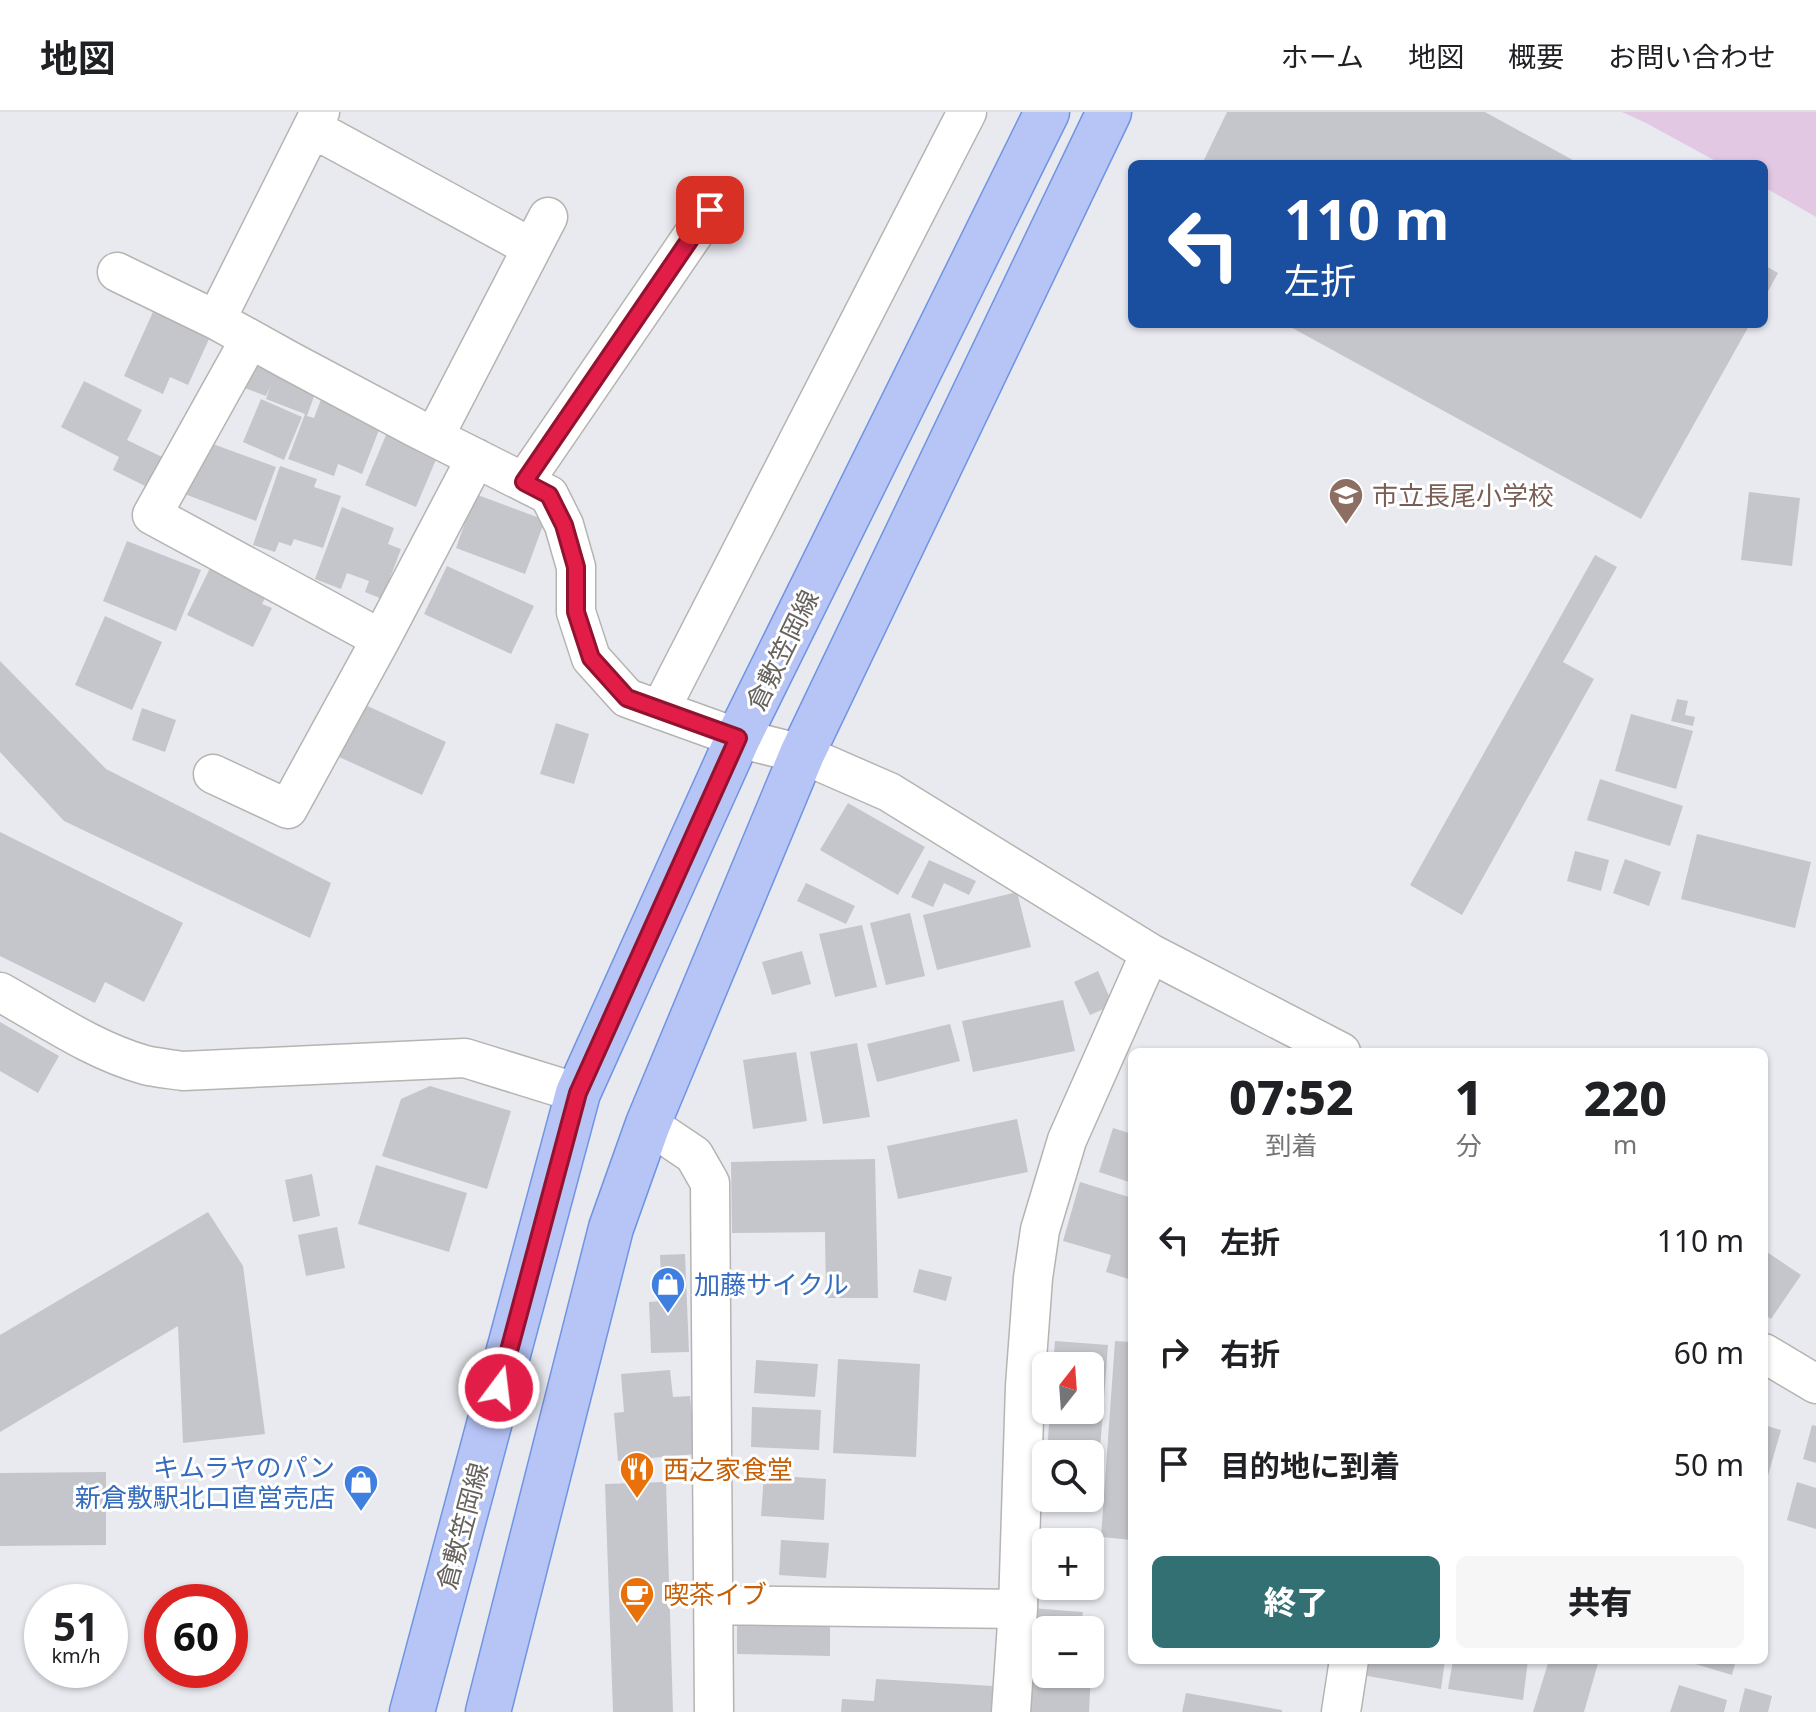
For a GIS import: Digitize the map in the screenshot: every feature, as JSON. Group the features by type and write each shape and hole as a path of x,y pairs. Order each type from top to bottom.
{"main road":[{"name":"倉敷笠岡線","path":"412,1712 578,1093 738,738 1047,112"},
{"path":"488,1712 611,1228 648,1124 802,754 1109,112"}],"street":[{"path":"660,710 967,112"},
{"path":"216,320 316,120 540,232 434,437"},
{"path":"524,482 710,210"},
{"path":"117,272 216,320 549,495 564,525 576,567 576,612 591,658 627,698 738,738 802,754 889,792 1150,953 1333,1048"},
{"path":"250,339 152,515 381,639"},
{"path":"213,774 288,809 476,458"},
{"path":"1011,1712 1018,1609 1025,1386 1040,1230 1067,1140 1150,953"},
{"path":"0,992 66,1031 107,1051 147,1065 183,1071 465,1058 578,1093"},
{"path":"648,1124 694,1155 710,1183 714,1712"},
{"path":"1768,1355 1816,1384"},
{"path":"713,1605 1018,1609"},
{"path":"1341,1712 1348,1664"}],"shaded area":[{"path":"1622,112 1816,112 1816,217 1768,189 1768,160 1714,160"}],"building":[{"path":"1227,112 1485,112 1573,160 1204,160"},
{"path":"1768,267 1778,273 1768,292"},
{"path":"153,312 210,337 188,385 170,377 163,394 124,376"},
{"path":"1292,328 1748,328 1641,519"},
{"path":"252,361 318,385 307,416 314,418 323,394 384,417 362,474 338,464 334,476 288,459 305,414 266,399 271,385 266,396 242,387"},
{"path":"84,381 142,410 127,440 162,457 147,487 113,470 119,457 61,427"},
{"path":"261,399 302,417 284,460 243,442"},
{"path":"389,428 440,450 416,507 365,485"},
{"path":"202,440 276,467 256,521 182,493"},
{"path":"280,466 317,479 314,487 341,496 323,548 294,539 291,546 279,542 275,552 253,545"},
{"path":"1749,492 1800,498 1792,566 1741,560"},
{"path":"475,494 545,520 525,574 456,548"},
{"path":"342,507 394,528 388,544 401,549 382,599 365,592 369,581 347,573 341,589 315,579"},
{"path":"127,541 201,570 176,631 103,601"},
{"path":"1595,555 1617,567 1563,662 1594,679 1462,915 1410,885"},
{"path":"214,560 267,594 262,604 272,608 253,647 187,615"},
{"path":"447,566 534,606 511,654 424,614"},
{"path":"105,616 162,642 132,710 75,685"},
{"path":"0,661 106,769 331,883 310,938 64,821 0,752"},
{"path":"1677,699 1688,701 1685,715 1695,717 1693,726 1671,721"},
{"path":"361,703 446,742 422,795 337,756"},
{"path":"142,708 176,720 165,752 132,740"},
{"path":"1631,714 1693,731 1676,789 1615,771"},
{"path":"556,723 589,734 574,784 540,774"},
{"path":"1600,779 1683,806 1670,846 1587,820"},
{"path":"848,803 925,847 898,895 820,850"},
{"path":"0,832 183,923 144,1002 105,982 95,1003 0,956"},
{"path":"1697,834 1811,862 1795,928 1681,899"},
{"path":"1575,851 1609,860 1601,891 1567,881"},
{"path":"1625,859 1661,872 1649,906 1613,893"},
{"path":"929,860 976,881 969,895 944,883 933,907 911,897"},
{"path":"806,883 855,906 846,924 797,901"},
{"path":"1017,892 1031,947 937,970 923,915"},
{"path":"910,913 925,976 886,985 870,923"},
{"path":"862,925 877,987 835,997 819,934"},
{"path":"802,951 811,984 772,995 762,962"},
{"path":"1098,971 1113,1005 1090,1015 1074,982"},
{"path":"1063,1000 1075,1051 973,1072 962,1021"},
{"path":"0,1022 59,1056 38,1093 0,1071"},
{"path":"950,1024 960,1061 877,1082 867,1044"},
{"path":"857,1043 870,1117 823,1124 810,1052"},
{"path":"796,1052 807,1121 753,1129 743,1060"},
{"path":"430,1086 511,1111 487,1189 382,1156 401,1099"},
{"path":"1017,1119 1028,1172 898,1199 887,1146"},
{"path":"1113,1128 1128,1133 1128,1182 1099,1172"},
{"path":"875,1159 878,1298 826,1298 825,1232 732,1233 731,1162"},
{"path":"376,1165 467,1193 449,1252 358,1224"},
{"path":"312,1174 320,1216 293,1222 285,1180"},
{"path":"1080,1182 1128,1197 1128,1279 1106,1272 1111,1255 1063,1241"},
{"path":"208,1212 243,1266 265,1434 183,1443 178,1326 0,1432 0,1335"},
{"path":"337,1227 345,1268 306,1276 298,1235"},
{"path":"1768,1253 1801,1275 1771,1319 1768,1317"},
{"path":"685,1254 689,1352 651,1353 649,1302 662,1301 660,1255"},
{"path":"919,1269 952,1277 946,1301 913,1292"},
{"path":"1055,1341 1108,1345 1104,1397 1104,1352 1054,1352"},
{"path":"1115,1341 1128,1342 1128,1540 1104,1537 1102,1528"},
{"path":"838,1359 920,1364 916,1457 833,1453"},
{"path":"756,1360 818,1364 815,1397 754,1393"},
{"path":"670,1370 673,1397 690,1396 696,1454 618,1461 614,1413 624,1412 621,1374"},
{"path":"752,1407 821,1410 819,1450 751,1447"},
{"path":"1049,1424 1102,1424 1101,1440 1048,1440"},
{"path":"1812,1425 1816,1426 1816,1463 1803,1459"},
{"path":"1768,1426 1781,1430 1768,1476"},
{"path":"106,1472 106,1545 0,1546 0,1473"},
{"path":"764,1475 826,1479 824,1520 761,1516"},
{"path":"666,1482 673,1712 613,1712 605,1484"},
{"path":"1797,1482 1816,1488 1816,1529 1787,1520"},
{"path":"781,1540 829,1543 826,1578 779,1575"},
{"path":"737,1607 830,1609 830,1656 737,1654"},
{"path":"1031,1608 1083,1612 1082,1616 1032,1616 1032,1688 1090,1688 1089,1712 1025,1712"},
{"path":"1364,1664 1444,1664 1441,1689 1362,1675"},
{"path":"1452,1664 1528,1664 1523,1700 1448,1689"},
{"path":"1548,1664 1598,1664 1584,1712 1533,1712"},
{"path":"1695,1664 1735,1664 1732,1675"},
{"path":"876,1679 993,1686 991,1712 841,1712 842,1699 874,1701"},
{"path":"1679,1685 1727,1700 1724,1712 1670,1712"},
{"path":"1745,1688 1772,1696 1768,1712 1739,1712"},
{"path":"1186,1693 1282,1710 1282,1712 1182,1712"}],"place":[{"name":"市立長尾小学校","path":"1346,526"},
{"name":"加藤サイクル","path":"668,1315"},
{"name":"西之家食堂","path":"637,1500"},
{"name":"キムラヤのパン 新倉敷駅北口直営売店","path":"361,1513"},
{"name":"喫茶イブ","path":"637,1625"}],"route":[{"path":"499,1388 578,1093 738,738 627,698 591,658 576,612 576,567 564,525 549,495 524,482 710,210"}]}
